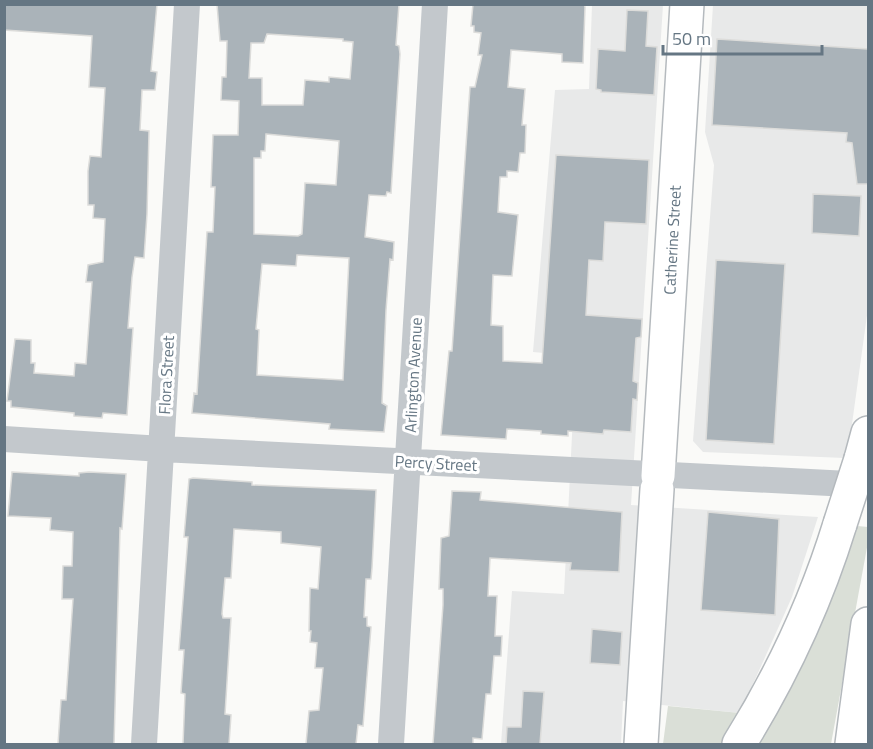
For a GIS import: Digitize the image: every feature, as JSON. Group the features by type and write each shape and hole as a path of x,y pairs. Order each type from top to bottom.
{"main road":[{"name":"Catherine Street","path":"641,744 687,4"},
{"path":"739,744 798,635 816,596 840,524 866,459"},
{"path":"852,744 868,624"}],"street":[{"name":"Flora Street","path":"144,744 187,4"},
{"name":"Arlington Avenue","path":"391,744 435,4"},
{"name":"Percy Street","path":"4,439 408,461 657,482 866,459"}],"shaded area":[{"path":"592,5 663,5 631,505 818,517 792,597 740,713 623,701 621,744 501,744 512,591 564,594 576,356 533,352 555,90 589,89"},
{"path":"713,5 868,5 868,308 852,424 844,458 703,452 693,441 714,165 705,132"},
{"path":"847,525 868,527 868,542 831,744 742,744"},
{"path":"668,706 740,713 721,744 663,744"}],"building":[{"path":"4,4 157,4 151,71 157,72 155,90 142,90 140,130 149,131 147,214 144,258 135,257 132,277 128,328 133,328 127,415 103,413 102,418 74,416 74,413 11,407 11,401 7,401 15,339 31,340 31,363 35,363 34,373 74,376 75,363 86,364 92,282 86,282 88,265 103,262 105,219 93,218 94,205 88,205 88,171 90,156 101,157 105,88 89,87 92,36 4,30"},
{"path":"217,4 399,4 396,45 399,46 400,54 391,193 387,192 386,196 369,195 365,237 394,242 393,260 390,259 386,310 382,403 387,406 384,432 329,429 330,424 192,413 194,393 197,394 207,232 213,232 215,187 211,187 213,135 238,135 239,101 221,100 222,77 226,77 227,41 220,41","holes":["267,34 343,39 343,41 353,42 350,79 329,77 329,82 305,80 303,105 262,105 262,78 249,78 251,43 264,43","266,134 339,141 336,185 305,183 302,234 298,236 254,234 254,158 261,158 261,151 265,151","297,255 349,258 343,380 257,375 259,330 256,329 262,264 296,266"]},
{"path":"473,4 584,4 585,7 583,63 562,62 562,54 511,50 508,87 525,89 522,125 526,125 525,153 520,153 518,172 507,171 507,177 500,177 498,212 518,215 512,276 493,275 491,325 503,326 503,361 542,363 556,155 649,160 646,224 605,222 603,261 589,260 586,315 642,319 641,337 636,338 633,381 638,383 637,400 633,399 631,432 604,430 603,434 568,431 568,436 541,434 541,431 507,429 506,439 441,435 449,351 452,351 470,87 475,87 482,55 478,55 481,33 474,32 474,26 471,26"},
{"path":"627,10 648,11 646,46 657,47 654,95 601,92 596,89 598,49 625,51"},
{"path":"717,39 868,49 868,184 857,184 852,143 846,142 847,133 712,125"},
{"path":"813,194 861,196 859,236 812,233"},
{"path":"716,260 785,264 774,444 706,440"},
{"path":"12,472 79,476 79,473 89,472 126,474 122,529 120,528 114,744 58,744 61,700 66,700 73,599 62,599 63,566 72,566 73,532 50,530 51,518 8,516"},
{"path":"189,479 252,482 252,485 376,490 371,579 366,579 364,617 367,617 367,626 371,627 363,726 358,725 356,744 306,744 309,711 319,710 323,668 315,668 317,643 310,642 311,631 309,631 310,588 318,589 321,547 281,543 281,532 234,529 231,578 225,578 222,614 223,618 231,618 225,714 231,715 229,744 183,744 185,694 181,693 184,650 179,650 188,537 184,537"},
{"path":"452,491 481,492 480,500 622,512 619,572 570,570 571,563 490,558 488,596 497,596 495,636 502,636 501,656 494,656 491,694 486,694 482,739 473,738 473,744 433,744 443,605 443,589 439,589 441,538 449,536"},
{"path":"708,512 779,519 775,615 701,610"},
{"path":"592,629 622,632 620,665 590,663"},
{"path":"523,691 544,692 540,744 506,744 507,727 521,727"}]}
